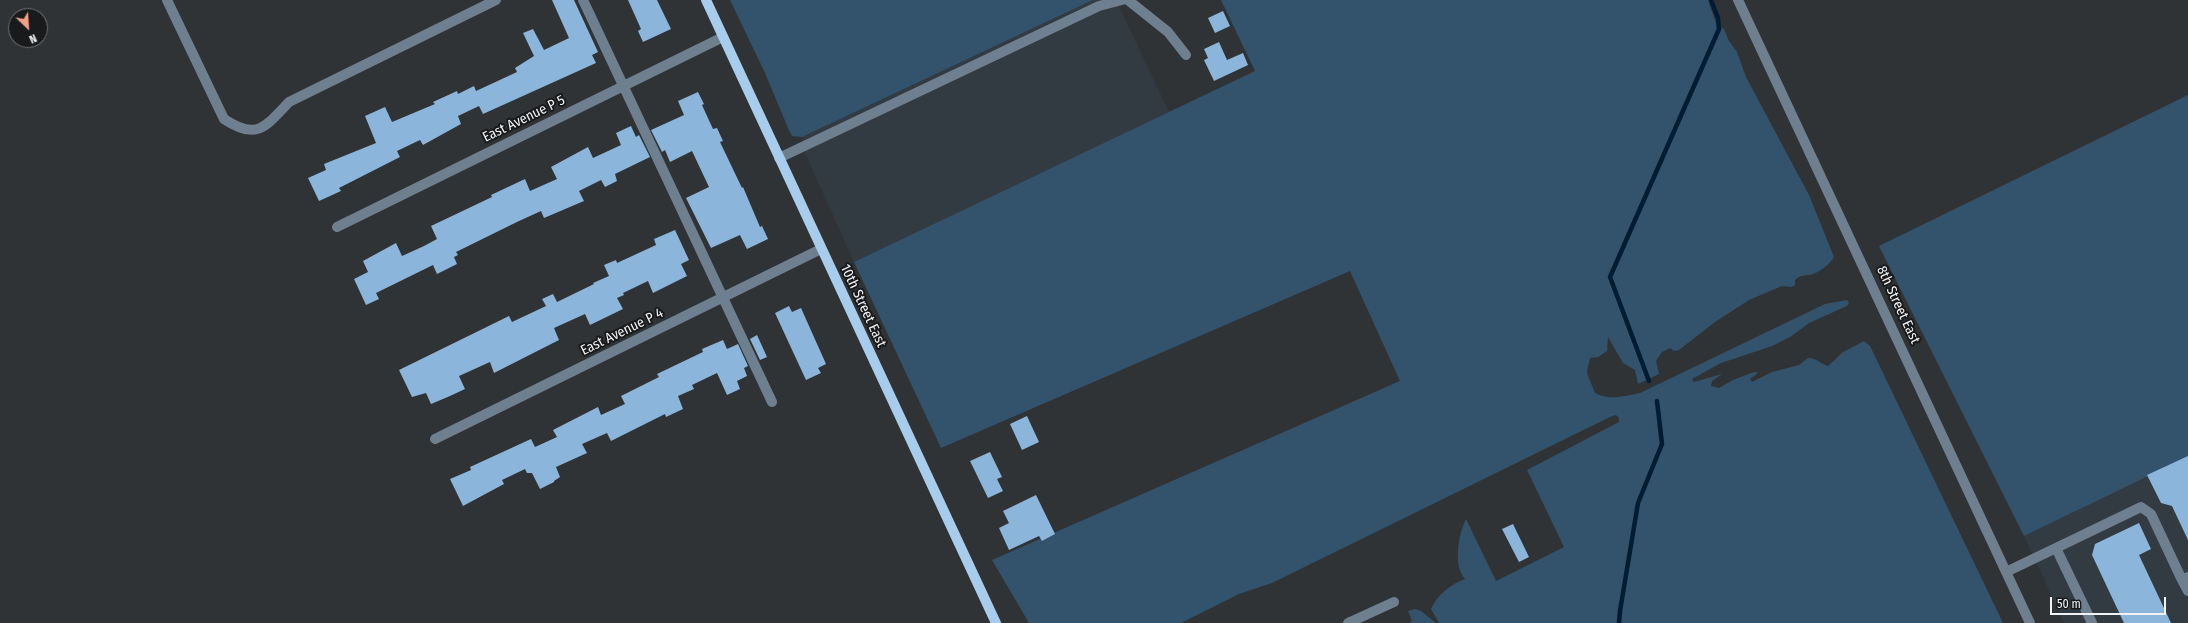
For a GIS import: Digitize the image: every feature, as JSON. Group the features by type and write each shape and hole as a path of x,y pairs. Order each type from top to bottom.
{"main road":[{"name":"10th Street East","path":"706,0 996,623"}],"street":[{"path":"168,0 224,119 238,128 255,131 269,123 289,102 496,0"},
{"path":"583,0 772,402"},
{"path":"779,158 1099,6 1122,0"},
{"path":"1128,0 1168,32 1186,55"},
{"name":"8th Street East","path":"1738,0 2030,623"},
{"name":"East Avenue P 5","path":"337,227 723,37"},
{"name":"East Avenue P 4","path":"435,440 821,249"},
{"path":"2006,572 2141,508 2151,514 2185,578 2188,592"},
{"path":"2056,548 2092,623"},
{"path":"1348,623 1394,602"}],"shaded area":[{"path":"730,0 1093,0 802,137 792,136 765,73"},
{"path":"1093,0 1116,0 1169,112 854,262 805,153 802,137"},
{"path":"1221,0 1708,0 1717,26 1724,29 1729,41 1737,52 1746,77 1809,195 1834,257 1827,266 1820,271 1798,277 1795,280 1795,285 1791,287 1782,286 1749,300 1715,322 1679,350 1674,351 1670,348 1662,352 1656,361 1659,374 1638,384 1635,370 1623,363 1608,337 1607,351 1598,357 1590,358 1587,371 1595,393 1606,397 1611,397 1640,393 1825,304 1847,300 1849,303 1847,306 1809,323 1790,337 1772,346 1721,363 1692,379 1694,382 1722,374 1712,381 1711,386 1719,388 1733,380 1754,372 1758,373 1750,379 1752,382 1772,372 1799,365 1808,358 1814,359 1828,366 1843,352 1864,341 1870,346 2003,623 1439,623 1431,609 1437,599 1445,591 1465,579 1459,566 1458,550 1461,533 1466,519 1496,581 1564,547 1527,470 1619,422 1619,418 1616,415 1272,583 1239,594 1181,623 1029,623 992,560 1400,381 1350,271 941,448 854,262 1255,71"},
{"path":"2188,95 2188,457 2024,536 1879,246"},
{"path":"2188,457 2188,623 2064,623 2024,536"},
{"path":"1415,609 1421,611 1436,623 1409,623 1412,621 1408,611"}],"building":[{"path":"552,0 574,0 598,52 592,55 596,63 483,114 479,106 458,116 461,124 423,145 420,140 397,151 400,157 339,188 341,191 319,201 308,178 326,170 324,164 376,143 365,116 385,107 392,122 435,104 433,102 457,91 458,94 474,86 476,91 517,72 515,68 534,56 523,33 533,29 544,50 569,38"},
{"path":"628,0 657,0 671,29 643,42 638,31 641,29"},
{"path":"1223,11 1230,26 1215,33 1208,18"},
{"path":"1219,42 1227,60 1243,53 1248,65 1214,81 1204,60 1208,58 1204,49"},
{"path":"698,92 713,129 717,128 723,141 720,142 742,188 743,187 760,227 762,226 768,239 747,249 740,235 711,248 686,198 709,187 692,151 670,162 665,150 662,152 651,130 684,115 678,101"},
{"path":"631,126 636,137 639,135 650,157 615,174 617,181 605,187 601,180 579,191 584,201 544,218 541,211 519,221 456,252 458,255 454,257 457,264 437,274 433,265 376,293 379,299 366,305 354,279 368,272 363,261 396,243 402,256 424,246 437,239 431,226 492,197 491,195 525,179 530,191 557,179 551,167 588,147 593,158 621,145 616,133"},
{"path":"675,230 689,260 681,264 687,276 653,293 648,281 623,293 624,295 617,298 623,309 590,325 585,314 554,328 559,340 494,373 490,362 459,376 465,389 450,396 431,404 426,393 412,397 399,370 509,316 512,322 546,306 542,299 553,294 557,302 594,284 593,283 609,276 604,265 616,260 617,263 656,245 654,239"},
{"path":"789,306 792,312 801,308 826,364 818,368 821,373 806,380 775,313"},
{"path":"757,335 767,357 760,360 750,339"},
{"path":"723,340 727,349 738,344 748,366 744,368 747,376 737,381 740,389 727,395 717,373 692,385 694,389 678,396 683,409 666,417 665,414 611,441 607,433 582,444 587,453 556,467 560,477 554,482 540,489 532,473 527,473 525,469 502,480 504,484 463,506 450,479 471,470 470,467 531,439 535,447 557,437 553,430 598,407 601,415 625,404 621,396 659,377 657,374 703,352 702,349"},
{"path":"1027,416 1039,442 1022,450 1010,424"},
{"path":"990,452 1002,477 997,479 1003,491 988,498 970,461"},
{"path":"2188,456 2188,540 2172,506 2161,503 2147,475"},
{"path":"1036,495 1055,534 1042,541 1039,536 1009,550 999,528 1009,523 1003,511"},
{"path":"2139,523 2151,549 2139,555 2171,623 2124,623 2092,555 2095,544"},
{"path":"1513,524 1529,557 1519,562 1502,529"}],"waterway":[{"path":"1649,381 1610,277 1719,29 1718,18 1711,0"},
{"path":"1619,623 1638,503 1662,444 1657,401"}]}
